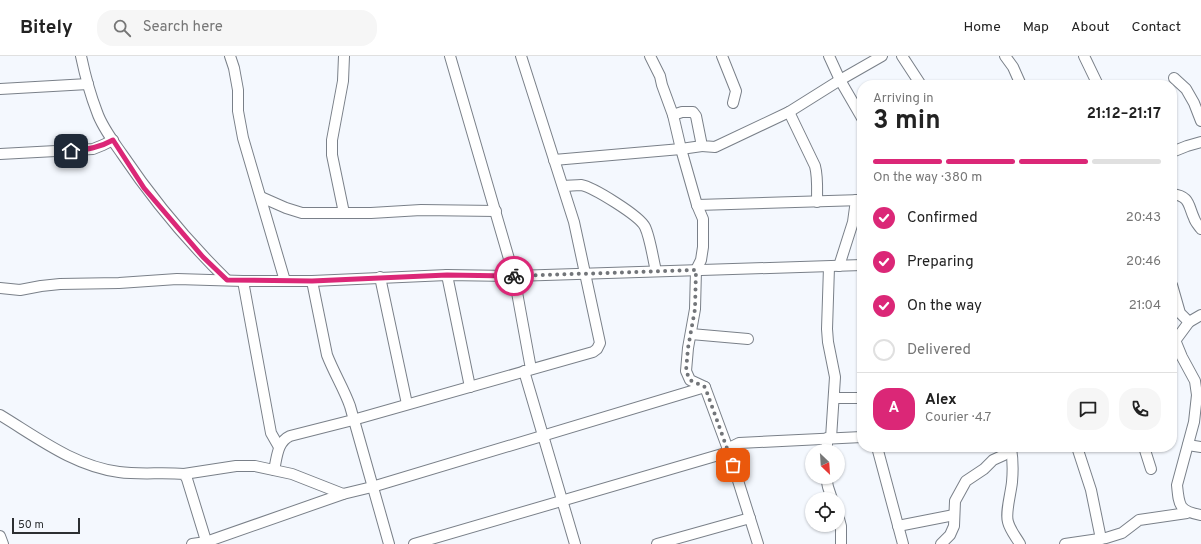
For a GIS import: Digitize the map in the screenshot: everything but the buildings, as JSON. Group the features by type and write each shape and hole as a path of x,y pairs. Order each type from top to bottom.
{"street":[{"path":"81,56 97,113 144,188 203,257 227,280"},
{"path":"230,56 238,90 238,111 243,138 285,281"},
{"path":"344,56 342,81 332,140 332,155 344,212"},
{"path":"450,56 514,276 528,370 543,436 575,544"},
{"path":"274,470 279,448 283,440 290,436 470,387 593,352 597,349 600,343 574,222 521,56"},
{"path":"650,56 660,76 673,115 697,205 703,219 703,247 696,270 695,309 686,371 690,380 705,387 729,452 758,544"},
{"path":"722,56 736,91 733,103"},
{"path":"829,56 840,80 857,109"},
{"path":"554,160 702,146 715,147 789,112 882,56"},
{"path":"902,56 918,80"},
{"path":"1005,56 1013,67 1019,80"},
{"path":"1084,56 1096,80"},
{"path":"1177,81 1186,89 1194,102 1201,121"},
{"path":"0,88 88,84"},
{"path":"673,115 682,112 693,112 696,116 702,146"},
{"path":"789,112 815,166 817,174 817,202"},
{"path":"0,154 93,149 103,146 113,140"},
{"path":"1177,150 1201,142"},
{"path":"563,186 582,185 601,194 635,215 645,227 656,271"},
{"path":"1177,195 1183,196 1190,204 1194,219 1201,229"},
{"path":"261,197 294,212 302,213 371,213 421,210 496,212"},
{"path":"697,205 857,200"},
{"path":"828,444 835,377 827,329 834,266 853,222 857,207"},
{"path":"0,288 20,290 60,284 119,283 177,279 312,281 447,275 514,276 857,265"},
{"path":"447,275 470,387"},
{"path":"380,277 407,404"},
{"path":"243,281 271,433 279,448"},
{"path":"312,281 327,355 331,366 345,392 389,544"},
{"path":"1177,315 1189,322"},
{"path":"1177,339 1189,322 1201,316"},
{"path":"691,334 748,339"},
{"path":"1177,349 1195,381 1197,388 1197,403 1178,485 1180,505 1187,513"},
{"path":"192,544 207,543 343,494 372,487 705,387"},
{"path":"834,398 857,398"},
{"path":"0,415 49,446 82,462 118,472 184,474 236,466 255,466 292,474 343,494"},
{"path":"414,544 729,452 733,446 739,442 857,437"},
{"path":"1188,445 1201,447"},
{"path":"878,452 903,544"},
{"path":"941,544 950,535 954,526 955,501 966,481 984,469 993,460 1004,456 1008,452"},
{"path":"1012,452 1012,480 1007,513 1008,522 1020,544"},
{"path":"1079,452 1091,490 1101,539"},
{"path":"1146,452 1151,469"},
{"path":"184,474 187,479 207,543"},
{"path":"1065,544 1101,539 1122,533 1140,520 1187,513 1201,515"},
{"path":"898,526 954,515"},
{"path":"657,544 750,518"},
{"path":"841,532 841,544"},
{"path":"0,536 3,544"}],"way so far":[{"path":"514,276 696,270 695,309 688,348 686,371 690,380 705,387 733,465"}],"route":[{"path":"71,151 93,149 103,146 113,140 144,188 203,257 227,280 312,281 447,275 514,276"}]}
